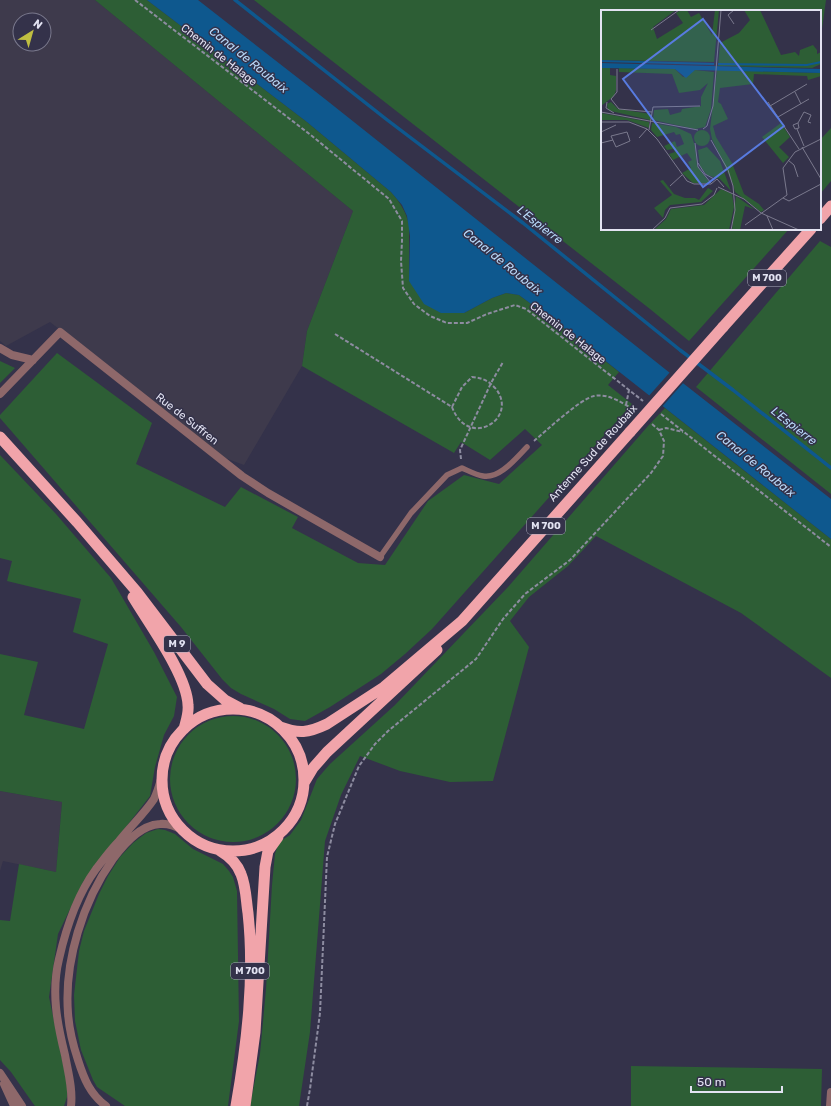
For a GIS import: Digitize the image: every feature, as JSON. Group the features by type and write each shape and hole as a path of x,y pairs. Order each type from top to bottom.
{"highway":[{"path":"821,218 831,206"},
{"name":"Antenne Sud de Roubaix","path":"280,727 296,732 305,732 327,724 384,687 462,621 810,230"},
{"name":"M 9","path":"0,437 77,522 146,604 213,690 231,704 244,710"},
{"name":"M 9","path":"116,569 164,647 181,678 187,696 188,705 188,714 183,729"},
{"name":"M 700","path":"304,783 313,768 327,752 429,659 448,639 462,621"},
{"path":"231,709 261,714 280,727 293,741 304,770 303,794 298,810 282,832 263,844 248,849 231,850 215,848 200,842 186,832 175,820 163,790 163,773 166,757 170,747 183,729 194,721 212,712 231,709"},
{"name":"M 700","path":"245,1106 255,1032 265,867 268,851 282,832"},
{"name":"M 700","path":"215,848 228,855 241,872 249,921 249,1002 236,1106"}],"street":[{"name":"Rue de Suffren","path":"0,394 60,332 256,486 380,557"},
{"path":"0,348 12,355 33,360"},
{"path":"71,1106 71,1086 55,1004 56,972 62,944 84,888 95,870 110,851 150,805 158,791 163,773"},
{"path":"106,1106 94,1095 84,1079 75,1052 70,1027 68,1014 68,990 73,951 77,934 87,906 99,881 126,843 143,830 160,824 173,826 186,832"},
{"path":"0,1074 14,1106"},
{"path":"0,1074 22,1106"},
{"path":"830,1106 831,1092"}],"lane":[{"path":"380,557 411,513 447,475 462,468 483,476 492,476 502,470 526,447"}],"path":[{"name":"Chemin de Halage","path":"135,0 312,136 389,199 402,221 401,261 404,288 414,304 430,316 447,323 467,323 487,314 515,305 526,309 648,404"},
{"path":"335,334 452,407 460,421 471,428 487,426 494,421 500,414 502,400 491,383 481,378 472,377 462,387 452,407"},
{"path":"462,468 460,450 491,383 503,362"},
{"path":"626,405 629,390"},
{"path":"526,447 576,406 593,396 608,397 636,411"},
{"path":"660,414 831,547"},
{"path":"307,1106 320,1013 327,858 335,824 359,766 375,744 388,731 476,659 503,619 525,594 570,560 651,473 663,456 664,441 659,430 648,420"},
{"path":"659,430 666,428 685,433"}],"shaded area":[{"path":"0,0 95,0 353,211 307,331 302,366 244,465 225,458 50,322 6,346 0,341"},
{"path":"0,791 62,802 56,872 3,861 0,871"}],"green space":[{"path":"95,0 147,0 307,122 391,192 402,207 409,225 409,281 464,313 492,298 506,293 519,295 619,372 608,385 632,404 432,629 381,674 330,707 305,721 290,719 274,709 241,694 231,688 222,679 181,627 0,418 0,415 57,353 152,423 136,464 225,507 241,487 298,517 292,528 358,563 385,565 428,501 464,475 499,484 542,445 525,429 490,460 461,442 454,453 302,366 307,331 353,211"},
{"path":"254,0 826,0 821,36 821,10 601,10 601,230 788,230 689,341"},
{"path":"831,128 831,181 821,193 821,139"},
{"path":"820,241 831,247 831,494 696,387"},
{"path":"0,361 15,368 0,383"},
{"path":"665,408 831,539 831,678 741,613 596,536 568,566 529,597 510,621 529,647 493,781 450,782 400,771 360,756 341,795 325,841 310,1032 299,1106 250,1106 260,1054 266,989 272,885 275,854 279,842 290,835 301,820 317,779 330,764 395,705 508,587"},
{"path":"0,455 56,514 111,578 154,652 177,697 174,716 164,735 155,767 150,796 83,882 58,934 49,997 67,1083 67,1097 64,1106 35,1106 11,1072 0,1060 0,920 10,921 19,864 56,872 62,802 0,791 0,654 38,662 24,715 84,729 108,644 73,632 81,599 7,581 12,561 0,558"},
{"path":"239,716 263,724 273,730 282,739 291,755 295,767 295,791 291,803 282,819 273,828 257,837 245,841 227,842 203,834 193,828 184,819 175,803 171,791 170,773 178,749 184,739 193,730 209,721 221,717"},
{"path":"158,829 175,834 193,849 223,864 233,877 237,891 239,1021 228,1106 125,1106 97,1087 81,1050 75,1021 74,995 79,951 84,931 99,894 120,857 133,843 146,833"},
{"path":"631,1066 822,1069 821,1106 631,1106"}],"water":[{"name":"Canal de Roubaix","path":"147,0 198,0 325,99 831,499 831,539 565,329 519,295 506,293 492,298 464,313 441,313 424,304 409,281 410,236 407,216 402,205 391,192 307,122"}],"pier":[{"path":"671,371 684,382 661,408 647,398"}],"waterway":[{"name":"L'Espierre","path":"235,0 386,119 523,223 680,350 831,468"}]}
